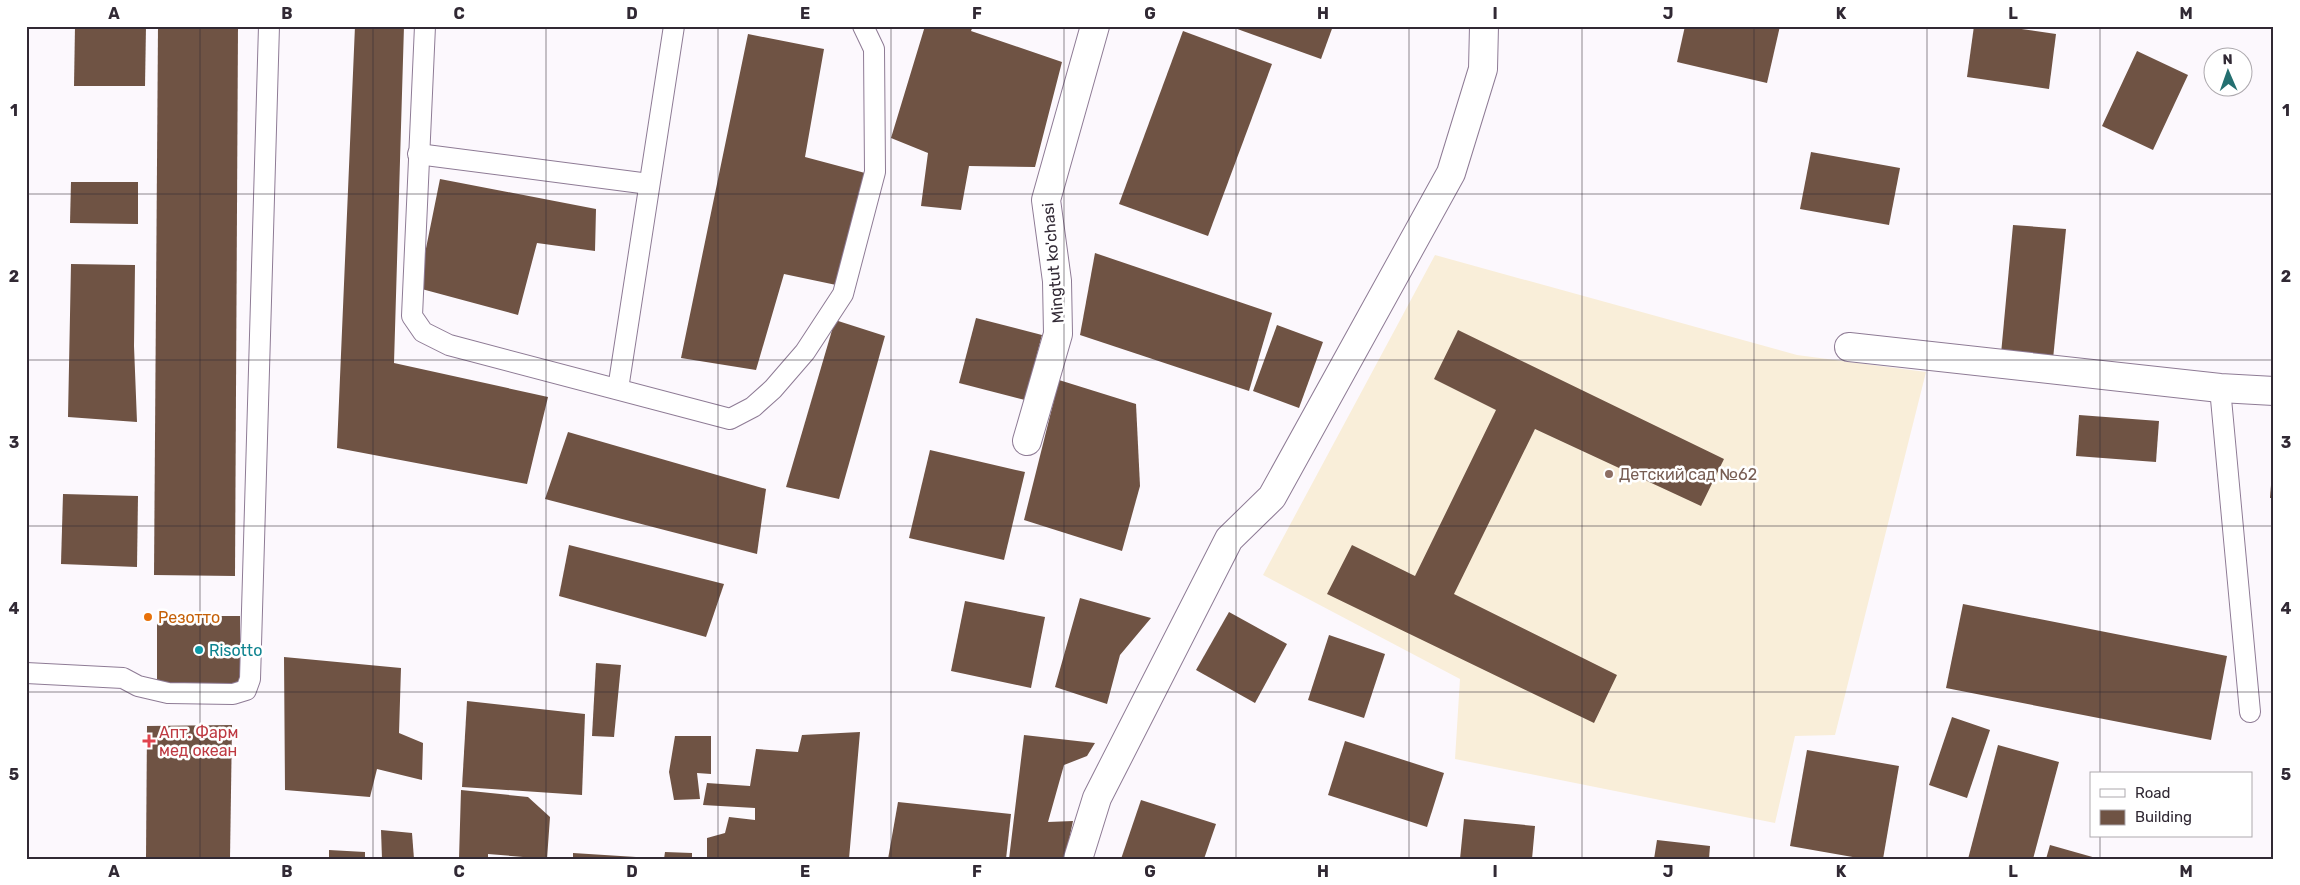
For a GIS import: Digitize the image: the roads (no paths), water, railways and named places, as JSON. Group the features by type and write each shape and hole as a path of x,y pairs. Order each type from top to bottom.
{"street":[{"name":"Mingtut ko'chasi","path":"1027,442 1058,334 1057,281 1046,200 1095,26"},
{"path":"1078,859 1098,798 1230,539 1272,497 1451,173 1483,69 1484,26"},
{"path":"1849,347 2220,388 2274,391"}],"lane":[{"path":"26,673 123,678 138,686 168,693 233,694 246,690 250,679 269,26"},
{"path":"425,26 412,316 422,332 449,345 730,419 753,407 766,396 805,352 843,294 875,172 874,49 863,26"},
{"path":"618,389 674,26"},
{"path":"418,154 649,184"},
{"path":"2220,388 2250,712"}],"place":[{"name":"Детский сад №62","path":"1609,474"},
{"name":"Резотто","path":"148,617"},
{"name":"Risotto","path":"199,650"},
{"name":"Апт. Фарм мед океан","path":"149,741"}]}
